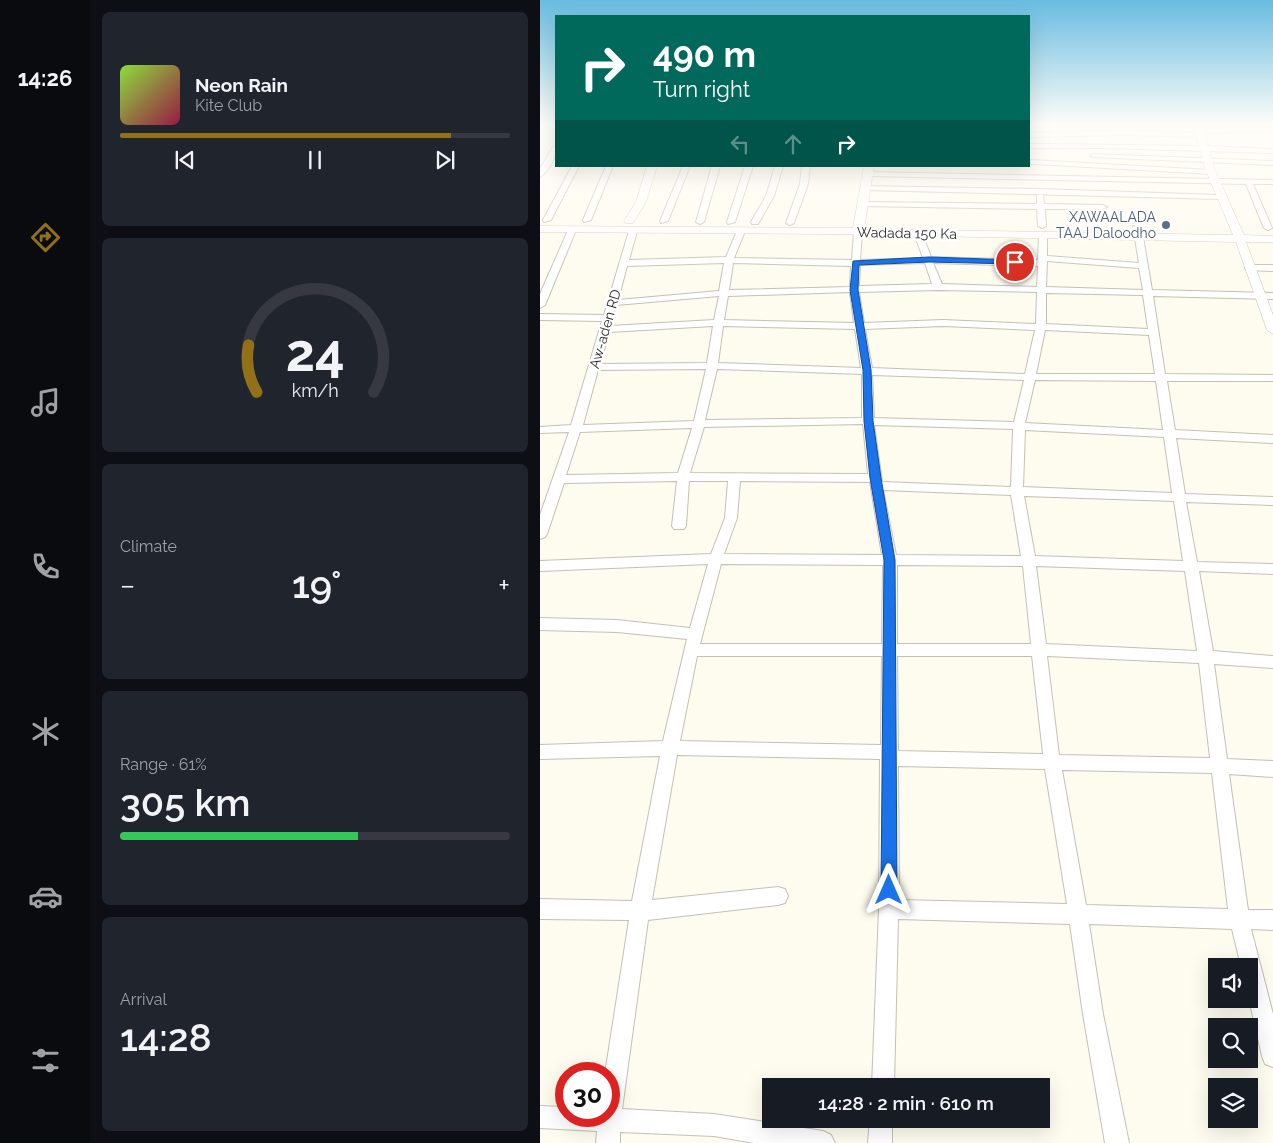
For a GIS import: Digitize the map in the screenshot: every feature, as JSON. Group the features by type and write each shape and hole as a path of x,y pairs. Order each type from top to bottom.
{"street":[{"path":"544,220 569,178"},
{"path":"587,220 605,178"},
{"path":"631,226 644,196 649,178"},
{"path":"664,221 682,178"},
{"path":"700,222 712,178"},
{"path":"731,222 745,178"},
{"path":"755,222 770,196 775,178"},
{"path":"790,223 805,178"},
{"path":"867,178 854,290 867,370 868,421 876,482 890,560 889,909 882,1078"},
{"path":"1038,178 1042,231 1043,289 1041,327 1019,426 1017,491 1029,561 1052,763 1093,1014 1118,1143"},
{"path":"1107,178 1273,182"},
{"path":"1213,178 1237,233 1273,330"},
{"path":"1249,182 1270,228"},
{"path":"866,188 1220,197"},
{"path":"864,204 1104,207"},
{"name":"Wadada 150 Ka","path":"544,220 587,220 631,226 741,231 860,227 918,233 1042,231"},
{"name":"Wadada 150 Ka","path":"540,229 572,230 631,226 664,221 755,222 860,227 1237,233 1273,239"},
{"name":"Aw-aden RD","path":"540,534 560,479 595,367 611,303 624,264 631,226"},
{"name":"Wadada 150 Ka","path":"1237,233 1270,228"},
{"path":"540,305 572,230"},
{"path":"678,526 683,477 712,366 729,260 741,231"},
{"path":"1138,232 1206,657 1239,918 1273,1056"},
{"path":"918,233 938,287"},
{"path":"624,264 729,260 856,263 929,260 1042,260 1144,266"},
{"path":"1249,268 1273,268"},
{"path":"611,303 725,292 938,287 1273,296"},
{"path":"540,317 608,318"},
{"path":"605,329 719,323 860,326 944,323 1153,332"},
{"path":"595,367 712,366 1030,377 1273,378"},
{"path":"540,430 698,424 868,421 1019,426 1273,439"},
{"path":"617,1062 640,911 670,748 693,642 716,559 731,518 734,477"},
{"path":"560,479 734,477 1273,501"},
{"path":"540,566 716,559 1029,561 1273,569"},
{"path":"540,624 617,626 693,642 891,651 1039,650 1206,657 1273,662"},
{"path":"540,752 670,748 888,755 1052,763 1219,766 1273,769"},
{"path":"540,909 640,911 778,896"},
{"path":"889,909 1273,920"},
{"path":"540,1117 555,1117"},
{"path":"620,1120 714,1125 823,1143"},
{"path":"608,1143 609,1127"},
{"path":"880,1143 881,1128"}],"place":[{"name":"XAWAALADA TAAJ Daloodho","path":"1166,225"}],"route":[{"path":"889,890 890,560 868,421 867,370 854,290 856,263 929,260 1015,262"}]}
